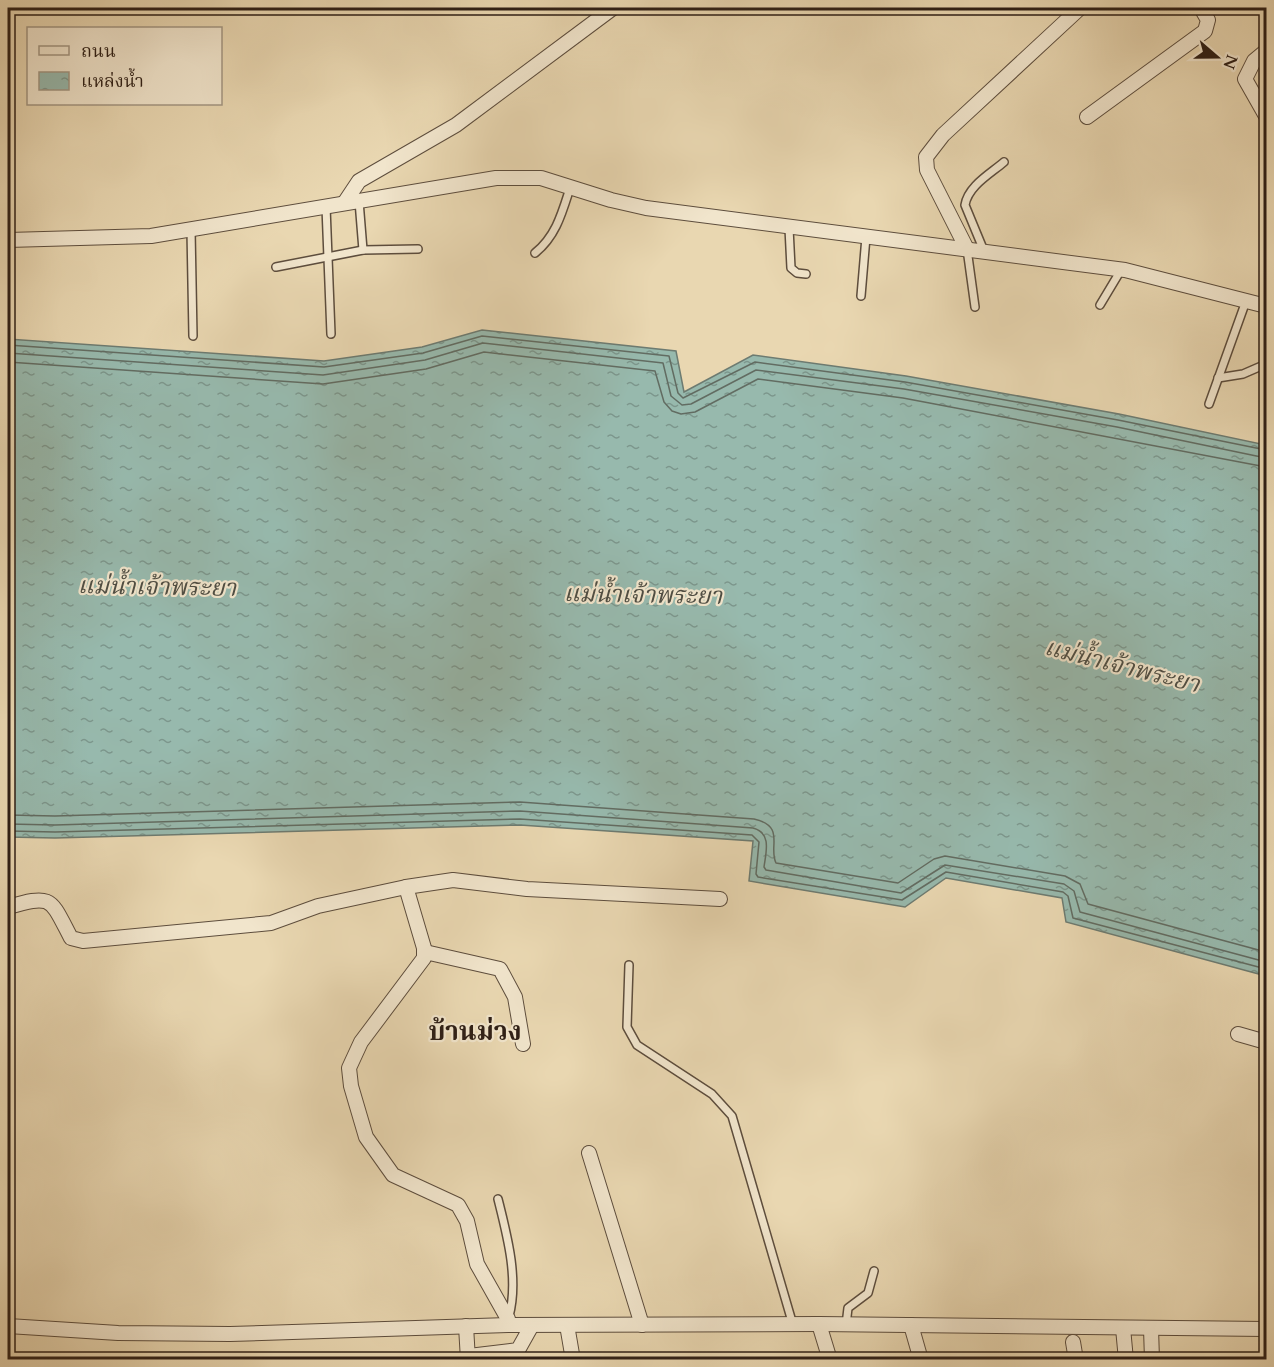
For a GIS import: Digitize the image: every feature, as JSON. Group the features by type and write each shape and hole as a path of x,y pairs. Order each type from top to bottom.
{"street":[{"path":"352,201 359,181 456,125 613,8"},
{"path":"968,249 927,170 926,157 943,135 1080,8"},
{"path":"1088,117 1205,31 1208,20 1201,8"},
{"path":"1266,51 1254,61 1245,79 1266,116"},
{"path":"8,240 151,236 326,204 496,178 534,177 646,208 1121,270 1266,306"},
{"path":"8,907 32,899 45,900 54,904 71,938 83,941 271,923 318,906 406,887 453,880 527,889 720,899"},
{"path":"406,887 425,952 420,964 358,1047 349,1068 351,1086 366,1137 393,1175 458,1204 467,1221 477,1264 508,1322"},
{"path":"425,952 500,969 515,997 523,1044"},
{"path":"1238,1034 1266,1042"},
{"path":"589,1153 642,1325"},
{"path":"8,1326 118,1333 218,1334 466,1326 508,1322 532,1325 819,1324 1266,1329"},
{"path":"819,1324 830,1359"},
{"path":"466,1326 472,1357 518,1350 532,1325"},
{"path":"567,1325 573,1359"},
{"path":"911,1325 921,1359"},
{"path":"1123,1328 1126,1359"},
{"path":"1151,1328 1152,1359"},
{"path":"1073,1342 1076,1359"}],"lane":[{"path":"984,251 966,205 966,199 972,189 1004,162"},
{"path":"535,253 547,241 559,223 570,188"},
{"path":"352,201 363,250"},
{"path":"326,204 331,334"},
{"path":"191,227 193,336"},
{"path":"789,228 790,268 797,273 806,274"},
{"path":"861,296 866,237"},
{"path":"276,267 328,255 363,250 418,249"},
{"path":"968,249 975,307"},
{"path":"1100,305 1121,270"},
{"path":"1209,404 1246,301"},
{"path":"1218,378 1243,374 1266,364"},
{"path":"629,965 627,1027 637,1045 712,1094 732,1116 793,1325"},
{"path":"498,1199 511,1255 511,1305 508,1322"},
{"path":"846,1325 848,1308 868,1293 874,1271"}],"water":[{"name":"แม่น้ำเจ้าพระยา","path":"482,330 676,351 684,392 753,355 906,376 1119,414 1266,445 1266,976 1066,922 1062,898 946,878 905,907 749,881 753,841 520,825 55,838 8,837 8,339 324,361 422,347"}],"district":[{"name":"บ้านม่วง","path":"475,1031"}]}
